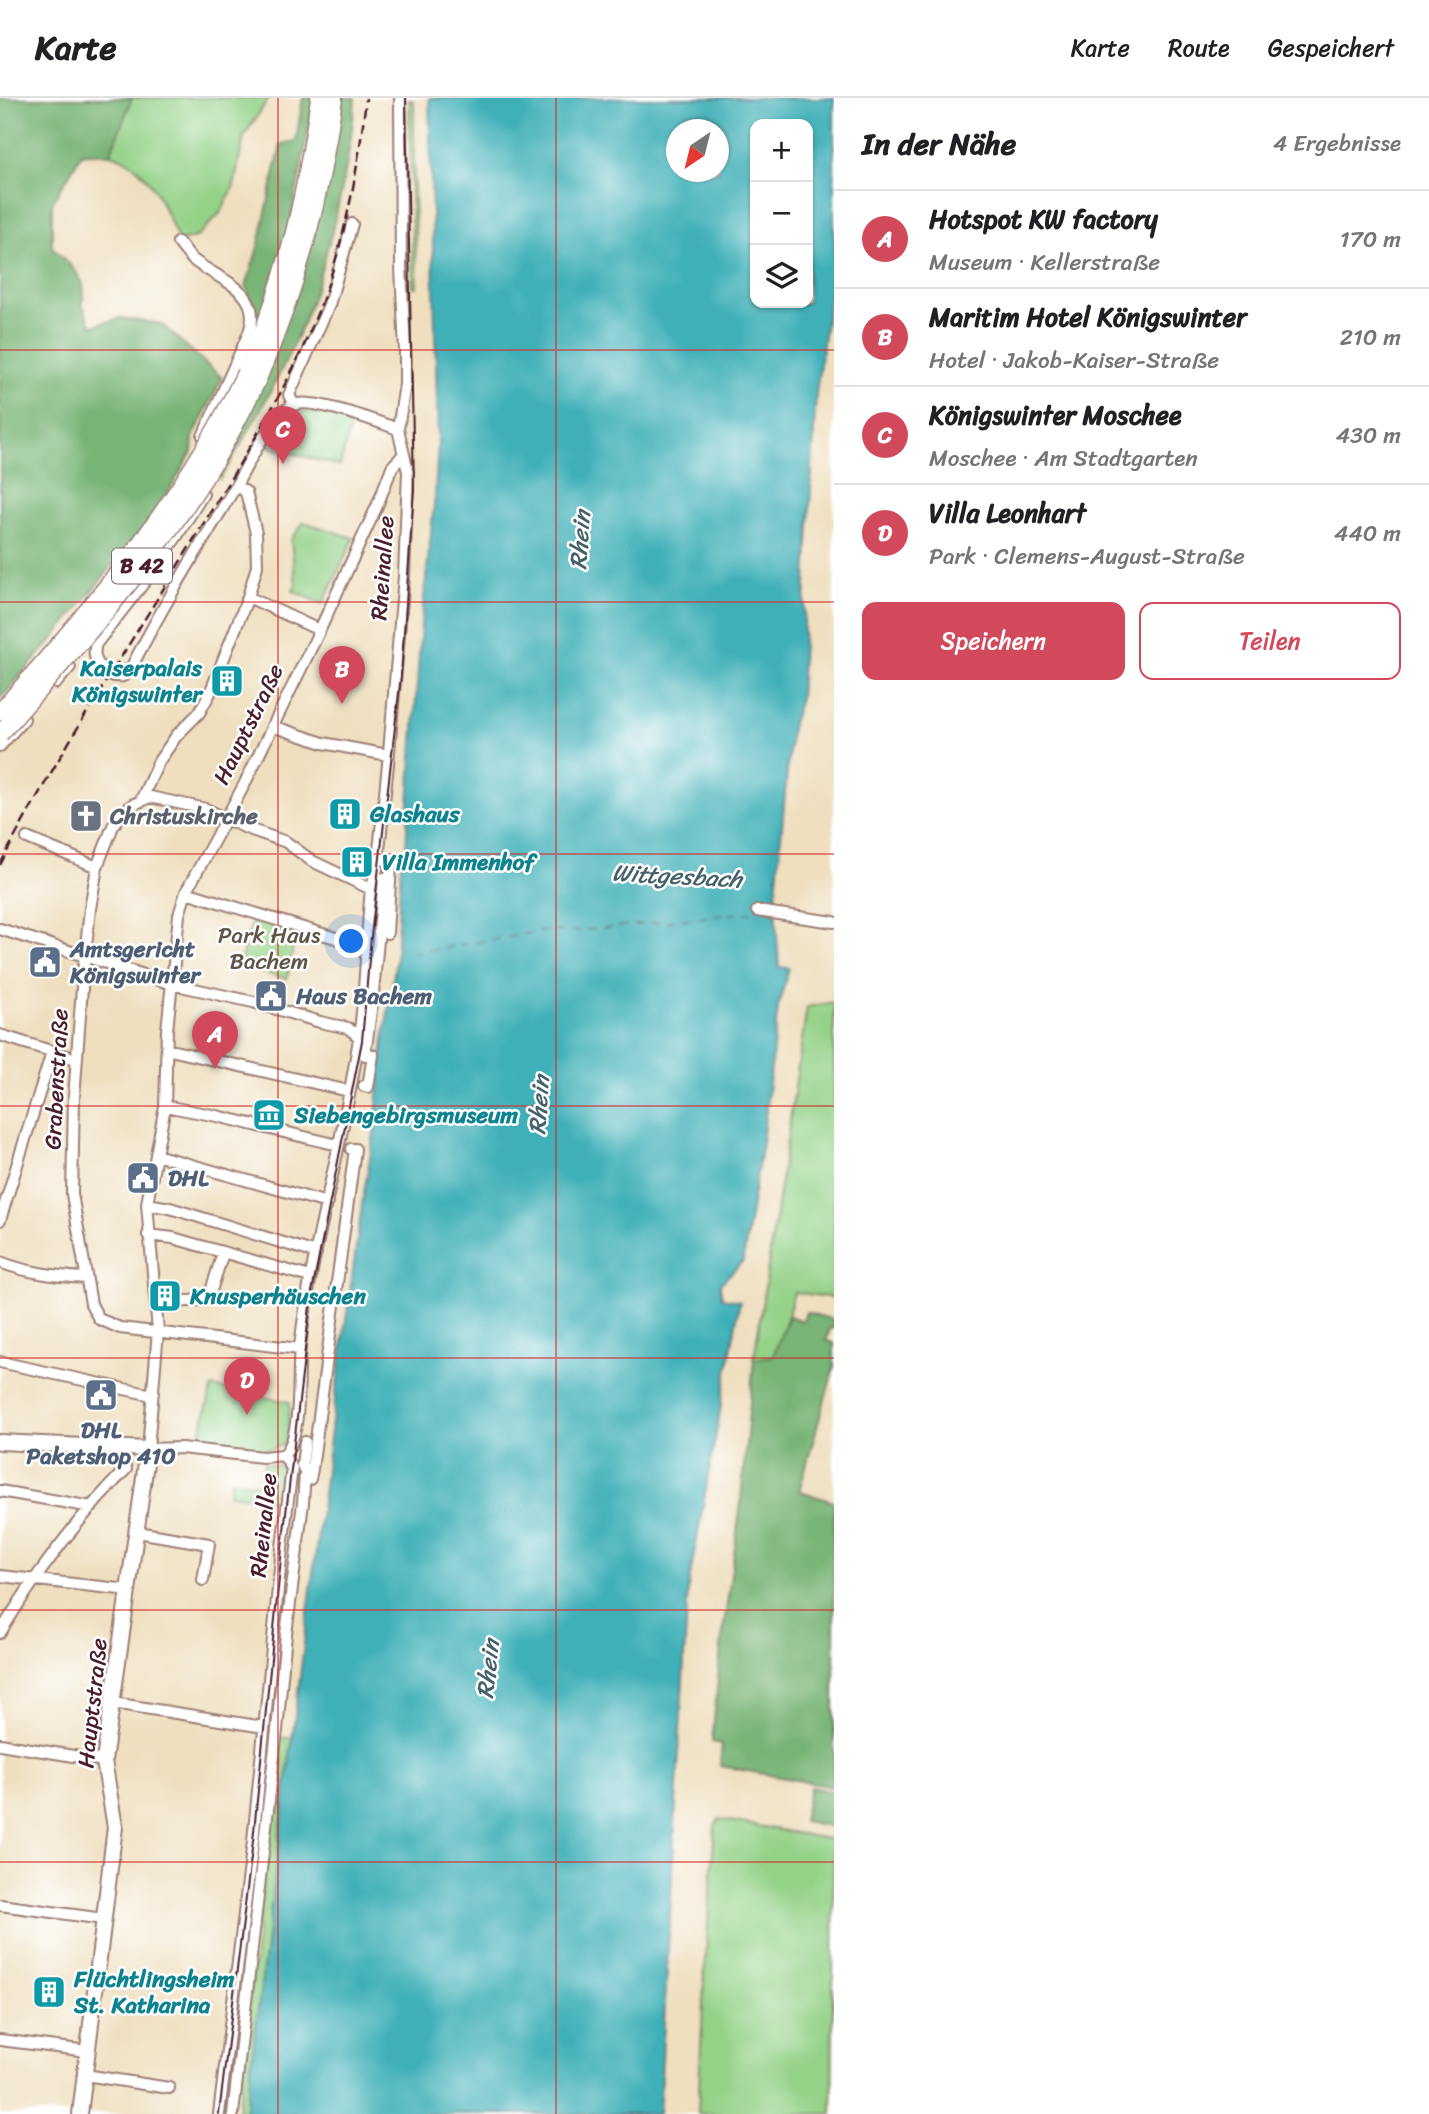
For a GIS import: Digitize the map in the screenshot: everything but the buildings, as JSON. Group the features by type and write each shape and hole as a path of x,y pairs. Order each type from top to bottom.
{"highway":[{"name":"B 42","path":"0,712 85,615 158,520 252,376 289,258 308,169 319,98"},
{"name":"B 42","path":"0,734 93,627 171,528 215,460 290,299 312,225 328,147 334,98"}],"main road":[{"path":"0,1442 148,1449"},
{"path":"122,1449 146,1467"},
{"name":"Hauptstraße","path":"80,2114 115,1827 104,1762 148,1449"}],"street":[{"path":"400,98 401,267 405,351 398,429 404,454"},
{"path":"295,405 289,395 329,305 352,224"},
{"path":"178,242 190,257 243,294 249,302 253,324 202,438 212,473 208,484 177,536 96,644 95,659 103,670 120,677 131,668 174,589 269,430 285,412 295,405 311,404 398,429"},
{"name":"Hauptstraße","path":"148,1449 158,1331 147,1204 165,1106 166,1049 179,915 186,892 227,819 319,630 392,467 404,454"},
{"name":"Rheinallee","path":"219,2114 253,1841 271,1729 282,1548 292,1468 283,1455 290,1450 295,1435 300,1349 310,1278 349,1091 364,1036 382,930 384,875 379,853 404,576 408,472 404,454"},
{"path":"142,800 159,761 177,735 198,713 210,693 248,597 257,566 256,533 246,492 236,486"},
{"path":"248,597 319,630"},
{"path":"0,746 70,667"},
{"path":"272,726 323,743 388,755"},
{"path":"142,800 153,797 206,809 286,842 312,861 371,889"},
{"name":"Grabenstraße","path":"142,800 123,812 113,827 97,867 76,1059 72,1194 85,1278 91,1304 99,1319 120,1328 158,1331"},
{"path":"27,838 97,867"},
{"path":"379,853 391,864 384,875"},
{"name":"Rheinallee","path":"364,1036 366,947 371,889 384,875"},
{"path":"186,892 366,947"},
{"path":"757,911 834,922"},
{"path":"0,929 172,984 253,1002 348,1028 364,1036 367,1054 373,1055 368,1087 364,1086"},
{"path":"0,1035 76,1059"},
{"path":"166,1049 349,1091"},
{"path":"0,1220 52,1052"},
{"path":"165,1106 338,1145"},
{"path":"233,2114 274,1749 271,1729 278,1705 304,1482 317,1412 318,1382 329,1353 354,1149"},
{"path":"156,1155 327,1203"},
{"path":"147,1204 170,1208 316,1253"},
{"path":"148,1235 173,1238 310,1278"},
{"path":"157,1303 204,1300 209,1297 223,1253"},
{"path":"0,1262 22,1271 48,1276 85,1278"},
{"path":"326,1265 339,1267"},
{"path":"322,1290 335,1293"},
{"path":"318,1321 331,1323"},
{"path":"158,1331 300,1349"},
{"path":"314,1352 329,1353"},
{"path":"0,1362 152,1395"},
{"path":"150,1421 155,1437 168,1448"},
{"path":"305,1442 302,1465 308,1469"},
{"path":"148,1449 168,1448 263,1457 283,1455"},
{"path":"0,1633 33,1580 126,1469"},
{"path":"0,1491 92,1507"},
{"path":"137,1532 209,1544 203,1580"},
{"path":"0,1576 129,1590"},
{"path":"113,1703 271,1729"},
{"path":"0,1744 104,1762"},
{"path":"0,1905 104,1919"},
{"path":"0,2040 88,2051"},
{"path":"85,2075 169,2088"}],"green space":[{"path":"0,98 132,98 110,154 82,153 52,203 52,247 81,279 84,295 82,305 92,326 120,318 161,324 222,378 193,437 192,452 159,508 53,639 0,699"},
{"path":"132,98 269,98 244,136 234,186 222,211 198,236 179,242 161,201 146,177 124,159 110,154"},
{"path":"303,98 314,98 288,229 270,293 246,356 255,312 246,286 259,244 281,144 296,141"},
{"path":"339,98 355,98 353,121 341,194 316,287 285,362 220,479 217,467"},
{"path":"409,100 413,100 414,108 417,287 413,287"},
{"path":"304,412 317,412 352,420 340,466 269,447 283,426"},
{"path":"304,522 354,538 323,604 293,591 296,585 291,540"},
{"name":"Park Haus Bachem","path":"254,915 297,928 287,979 239,966"},
{"path":"834,1002 834,1298 794,1292 773,1356 754,1359 807,1007"},
{"path":"806,1312 834,1320 834,1328 830,1328 826,1341 834,1343 834,1367 799,1491 834,1502 834,1787 720,1766 722,1744 712,1742 721,1647 740,1510 754,1359 773,1356 789,1316 803,1321"},
{"path":"212,1387 290,1402 287,1442 279,1447 257,1449 199,1440"},
{"path":"264,1463 283,1466 278,1501 229,1494 231,1480 261,1484"},
{"path":"278,1738 292,1738 245,2114 238,2114"},
{"path":"268,1745 271,1745 231,2114 224,2114 256,1864"},
{"path":"810,1787 834,1792 834,1827 803,1821"},
{"path":"719,1819 834,1840 832,2114 698,2114 715,1825"}],"water":[{"path":"429,98 834,98 834,265 816,393 800,698 791,728 775,904 779,967 789,968 778,1007 762,1142 743,1261 720,1284 722,1298 740,1301 688,1588 659,2114 245,2114 333,1414 374,1134 384,1038 396,960 401,863 405,861 421,625 438,441"}],"ferry route":[{"path":"412,953 544,931 580,931 751,912"}],"tram line":[{"path":"219,2114 253,1841 282,1548 311,1297 362,1041 371,936 401,675 414,489 406,98"}],"railway":[{"path":"0,865 50,774 241,462 303,348 324,297 341,241 354,184 366,98"}],"place":[{"name":"Königswinter Moschee","path":"283,464"},
{"name":"Kaiserpalais Königswinter","path":"227,681"},
{"name":"Maritim Hotel Königswinter","path":"342,704"},
{"name":"Glashaus","path":"345,814"},
{"name":"Christuskirche","path":"86,816"},
{"name":"Villa Immenhof","path":"357,862"},
{"name":"Amtsgericht Königswinter","path":"45,962"},
{"name":"Haus Bachem","path":"271,996"},
{"name":"Hotspot KW factory","path":"215,1069"},
{"name":"Siebengebirgsmuseum","path":"269,1115"},
{"name":"DHL","path":"143,1178"},
{"name":"Knusperhäuschen","path":"165,1296"},
{"name":"DHL Paketshop 410","path":"101,1395"},
{"name":"Villa Leonhart","path":"247,1415"},
{"name":"Flüchtlingsheim St. Katharina","path":"49,1992"}],"water label":[{"name":"Rhein","path":"580,540"},
{"name":"Wittgesbach","path":"677,876"},
{"name":"Rhein","path":"539,1105"},
{"name":"Rhein","path":"488,1669"}]}
